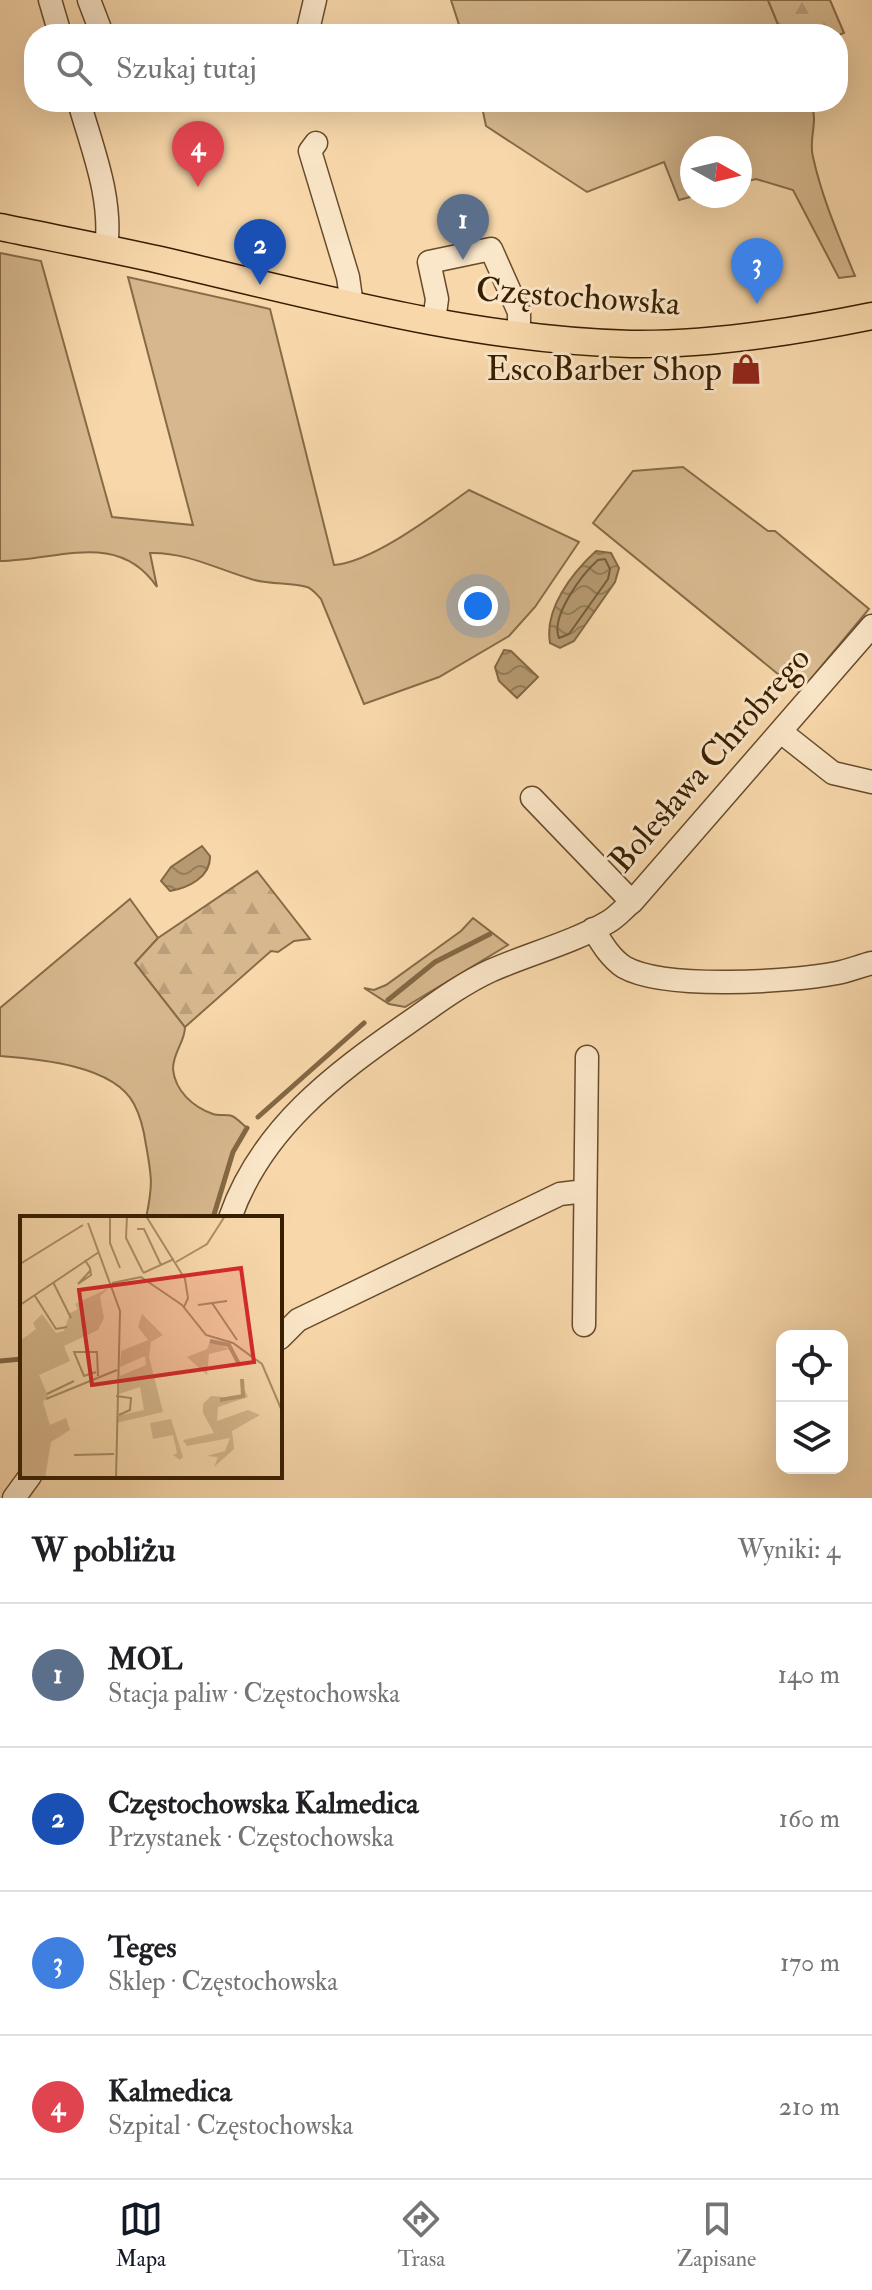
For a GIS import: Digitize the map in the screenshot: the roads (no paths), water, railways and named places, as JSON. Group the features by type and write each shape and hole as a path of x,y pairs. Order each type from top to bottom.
{"main road":[{"name":"Częstochowska","path":"0,227 157,259 352,305 519,334 609,343 688,342 766,334 872,316"}],"street":[{"path":"50,0 57,24"},
{"path":"89,0 98,24"},
{"path":"309,24 315,0"},
{"path":"82,112 106,199 106,250"},
{"path":"316,143 310,151 348,277 352,305"},
{"path":"434,321 437,299 429,262 491,249 519,312 519,334"},
{"name":"Bolesława Chrobrego","path":"231,1216 249,1174 275,1135 310,1097 347,1065 457,989 489,972 610,921 632,902 872,626"},
{"path":"781,732 833,773 872,782"},
{"path":"532,798 632,902"},
{"path":"593,929 606,949 625,967 662,979 781,980 837,973 872,963"},
{"path":"584,1325 587,1057"},
{"path":"282,1336 298,1320 560,1194 585,1191"},
{"path":"14,1498 29,1478"}],"water":[{"path":"596,551 611,553 619,568 615,582 574,641 560,648 550,643 551,617 569,581"},
{"path":"504,650 511,651 538,677 517,698 499,681 495,667"},
{"path":"202,846 210,856 203,876 170,891 161,881 171,867"}],"waterway":[{"path":"388,1000 435,962 490,934"},
{"path":"258,1117 364,1023"},
{"path":"214,1216 233,1152 247,1128"},
{"path":"0,1361 20,1359"}],"place":[{"name":"Kalmedica","path":"198,187"},
{"name":"MOL","path":"463,260"},
{"name":"Częstochowska Kalmedica","path":"260,285"},
{"name":"Teges","path":"757,304"},
{"name":"EscoBarber Shop","path":"746,369"}]}
